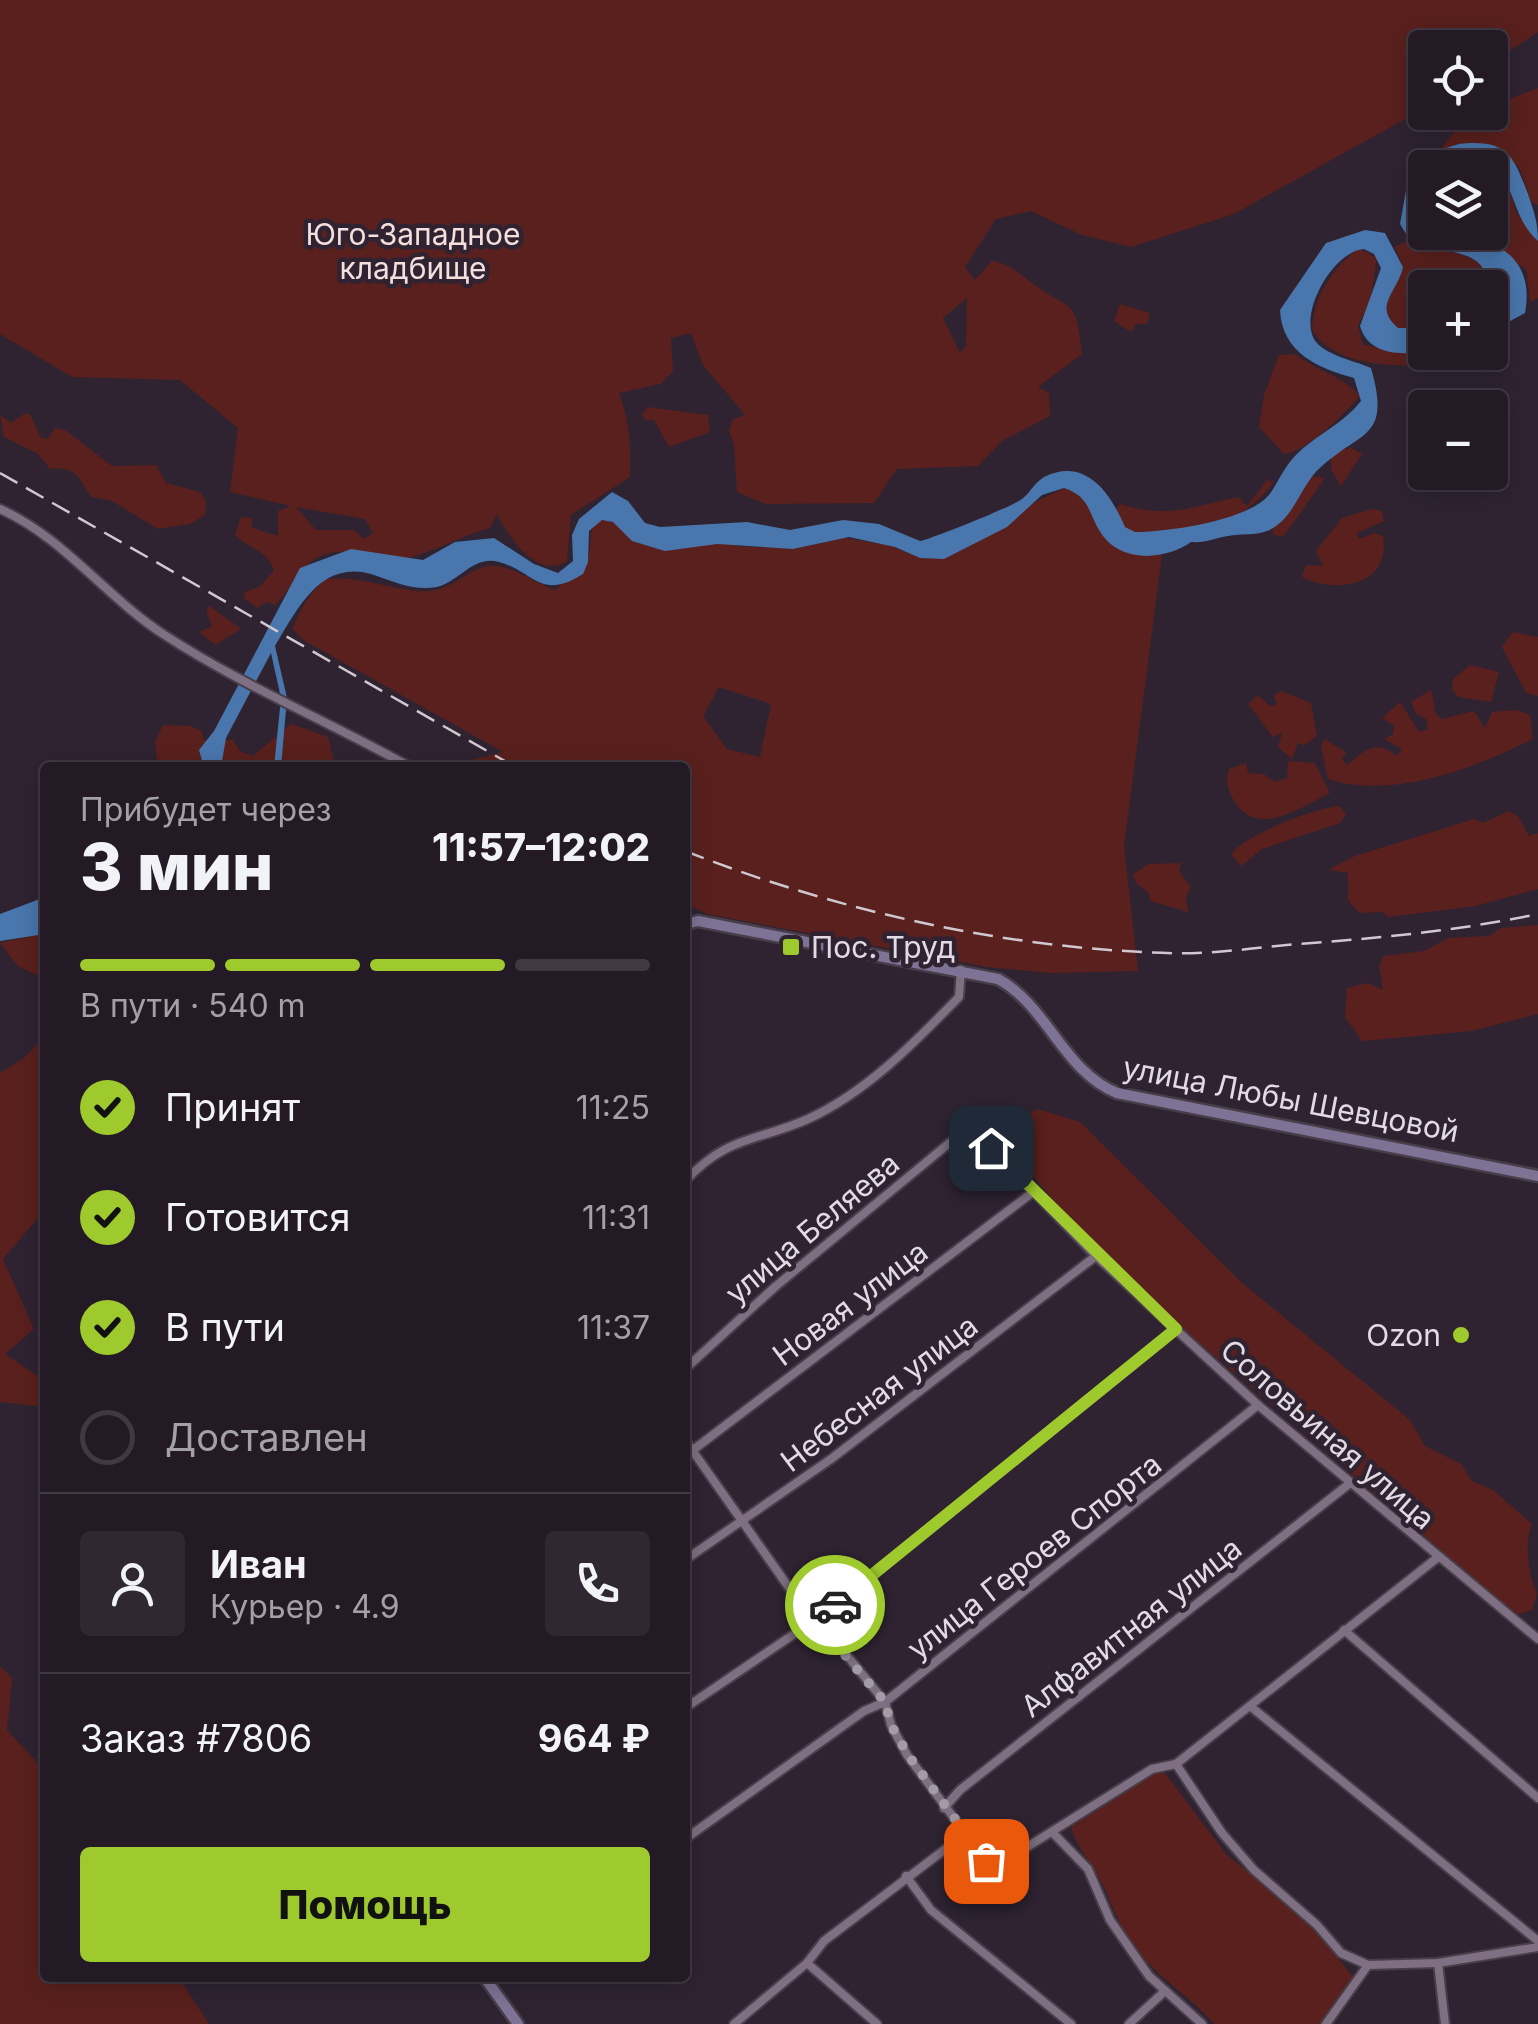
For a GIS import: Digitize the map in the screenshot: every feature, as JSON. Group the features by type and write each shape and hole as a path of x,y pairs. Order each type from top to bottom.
{"street":[{"path":"0,509 49,539 114,600 154,628 401,762"},
{"path":"690,916 698,920"},
{"path":"690,922 698,920"},
{"name":"улица Любы Шевцовой","path":"698,920 998,978 1017,991 1085,1071 1117,1093 1538,1176"},
{"path":"690,1177 718,1150 808,1119 906,1052 959,997 961,970"},
{"name":"Соловьиная улица","path":"970,1126 1096,1256 1258,1406 1538,1639"},
{"name":"улица Беляева","path":"690,1364 776,1286 970,1126"},
{"name":"Новая улица","path":"693,1450 1033,1192"},
{"name":"Небесная улица","path":"690,1557 745,1521 1096,1256"},
{"path":"690,1705 815,1620 1176,1329"},
{"name":"улица Героев Спорта","path":"690,1835 864,1711 885,1702 1258,1406"},
{"path":"690,1446 783,1580 885,1702 899,1740 944,1808 993,1864 1152,1770 1176,1764 1436,1558"},
{"name":"Алфавитная улица","path":"944,1808 960,1790 1348,1484"},
{"path":"1344,1630 1538,1798"},
{"path":"1250,1706 1395,1820 1538,1944"},
{"path":"1176,1764 1222,1833 1254,1870 1318,1925 1341,1954 1368,1965 1438,1963 1538,1944"},
{"path":"1052,1832 1088,1870 1118,1931 1148,1976 1202,2024"},
{"path":"734,2024 807,1963 824,1941 964,1835"},
{"path":"906,1876 930,1910 1071,2024"},
{"path":"807,1963 878,2024"},
{"path":"1438,1963 1445,2024"},
{"path":"1326,2024 1368,1965"},
{"path":"491,1982 518,2024"},
{"path":"1129,2024 1165,1991"}],"green space":[{"name":"Юго-Западное кладбище","path":"0,0 1538,0 1538,32 1508,52 1508,30 1408,30 1408,117 1234,214 1131,247 1082,235 1031,211 996,219 965,267 975,280 992,261 1004,264 1064,303 1077,322 1082,354 1038,387 1049,393 1050,416 1002,441 978,466 897,469 874,503 766,504 737,492 734,445 729,431 733,419 745,415 703,365 691,333 671,338 673,371 660,384 619,393 629,434 630,477 571,515 567,561 556,566 535,561 517,544 497,514 490,528 409,558 347,552 326,554 302,570 275,605 267,602 257,608 244,598 245,592 259,587 274,571 263,554 235,535 241,517 252,518 252,528 278,536 278,511 291,506 230,492 238,428 180,380 72,377 0,334","holes":["967,298 966,346 960,353 943,318","296,507 365,519 373,533 364,539 354,530 316,530"]},
{"path":"1538,88 1538,205 1531,202 1519,167 1508,163 1508,150 1475,150 1459,144 1441,150 1458,130 1508,130 1508,101"},
{"path":"1508,186 1517,214 1538,240 1538,298 1530,302 1526,269 1493,250 1508,250"},
{"path":"1408,240 1408,250 1458,254 1484,270 1408,270 1408,328 1398,328 1387,306 1403,267 1395,247"},
{"path":"1358,248 1377,258 1370,303 1358,325 1363,345 1408,352 1408,365 1345,356 1321,341 1312,330 1316,306 1340,265"},
{"path":"1120,304 1150,313 1147,324 1136,324 1131,332 1114,321"},
{"path":"1295,354 1346,383 1360,396 1314,439 1284,454 1259,427 1264,395 1279,355"},
{"path":"648,407 708,415 710,432 669,447 654,420 645,420 642,414"},
{"path":"30,414 41,438 48,439 55,428 65,430 112,466 156,465 166,483 200,492 206,501 205,515 190,524 158,529 112,501 92,497 72,472 50,469 38,454 4,437 0,415 11,423"},
{"path":"1350,447 1362,454 1341,486 1332,471 1330,456"},
{"path":"1312,476 1325,478 1284,536 1273,535 1272,521"},
{"path":"1267,480 1274,482 1241,514 1207,528 1123,533 1115,512 1120,504 1166,511 1238,497 1247,506"},
{"path":"1064,488 1089,505 1107,536 1118,544 1162,555 1124,846 1138,971 1051,973 987,967 707,914 690,906 690,762 463,762 503,752 305,641 292,629 305,602 324,579 430,591 478,569 497,566 555,590 588,562 592,526 602,520 738,546 793,549 844,538 889,545 920,558","holes":["719,687 771,704 760,757 727,749 703,716"]},
{"path":"1372,509 1382,511 1384,521 1356,534 1360,539 1374,533 1383,536 1379,566 1370,575 1345,585 1302,577 1306,565 1323,566 1316,551 1342,518"},
{"path":"210,606 241,629 215,645 199,632 212,626 206,610"},
{"path":"1513,632 1538,637 1538,696 1526,693 1502,647"},
{"path":"1470,665 1499,672 1491,702 1459,697 1452,690 1453,679"},
{"path":"1431,690 1436,714 1442,719 1474,711 1485,728 1492,712 1516,710 1530,715 1533,739 1433,778 1379,786 1328,779 1321,746 1324,739 1346,752 1342,760 1347,765 1377,747 1397,756 1402,749 1384,739 1393,734 1394,726 1382,718 1400,702 1419,732 1428,729 1426,719 1416,714 1411,702"},
{"path":"1281,691 1311,703 1317,736 1305,745 1298,743 1292,759 1278,747 1282,733 1273,737 1248,704 1258,695 1270,706 1277,704 1274,696"},
{"path":"291,724 328,737 334,762 157,762 155,742 163,725 191,726 202,731 203,740 233,740 240,751 253,756"},
{"path":"1288,761 1315,763 1330,793 1278,817 1254,817 1242,811 1229,791 1229,769 1246,763 1248,773 1264,774 1275,782 1287,778"},
{"path":"1340,806 1346,814 1340,823 1262,849 1241,866 1231,854 1251,838 1282,823"},
{"path":"1508,811 1518,816 1529,836 1538,833 1538,889 1476,906 1388,917 1382,912 1359,913 1348,900 1348,873 1328,870 1355,856 1474,819 1483,823"},
{"path":"1181,863 1179,871 1191,887 1186,897 1188,912 1150,901 1149,893 1137,884 1133,874 1149,864"},
{"path":"1538,925 1538,1014 1472,1031 1362,1041 1345,1017 1347,988 1368,983 1383,990 1379,967 1383,956 1424,951 1448,938 1489,936 1501,928"},
{"path":"40,934 40,977 18,966 0,943"},
{"path":"40,1041 40,1216 3,1259 34,1329 5,1354 40,1378 40,1406 0,1402 0,1073 24,1058"},
{"path":"1038,1109 1080,1122 1242,1283 1410,1420 1425,1446 1461,1464 1472,1481 1493,1490 1532,1524 1528,1559 1537,1593 1532,1610 1516,1615 1140,1292 1074,1225 996,1132"},
{"path":"0,1666 12,1678 7,1730 40,1766 40,1982 182,1982 209,2024 0,2024"},
{"path":"1162,1769 1226,1854 1311,1924 1353,1977 1320,2024 1214,2024 1141,1956 1127,1937 1071,1827"}],"water":[{"path":"1475,143 1503,150 1439,150"},
{"path":"1508,155 1523,180 1538,241 1522,221 1508,187"},
{"path":"1408,180 1408,237 1400,224"},
{"path":"1365,230 1385,233 1403,267 1387,313 1398,328 1408,328 1408,353 1377,348 1360,326 1381,268 1374,254 1364,249 1353,252 1341,260 1322,284 1311,313 1314,339 1340,357 1371,368 1378,408 1369,430 1322,466 1284,519 1267,531 1191,542 1159,555 1135,555 1112,545 1080,496 1064,488 1042,495 1007,527 944,559 920,558 895,547 849,537 793,549 717,544 665,551 632,541 613,522 602,520 589,531 588,562 583,574 557,585 538,582 511,566 490,561 429,588 406,586 358,572 341,573 314,589 275,646 287,698 281,762 275,762 281,698 271,653 226,738 222,762 203,762 199,750 214,731 300,568 351,549 423,560 455,542 494,538 534,564 558,573 573,561 572,535 579,519 612,492 628,501 645,523 660,527 747,522 790,530 843,520 879,524 920,541 1015,503 1044,477 1072,471 1095,482 1112,502 1125,527 1135,532 1186,527 1243,512 1269,495 1295,456 1361,401 1354,378 1315,363 1295,348 1282,325 1280,310 1326,243"},
{"path":"1440,250 1503,250 1511,257 1521,271 1526,289 1525,313 1508,322 1508,270 1484,270 1471,258"},
{"path":"40,899 40,935 0,941 0,914"}],"railway":[{"path":"0,473 506,762"},
{"path":"690,853 802,892 922,923 1105,950 1221,952 1425,932 1538,914"}],"way so far":[{"path":"835,1605 815,1620 885,1702 891,1725 908,1755 986,1861"}],"place":[{"name":"Пос. Труд","path":"791,947"},
{"name":"Ozon","path":"1461,1335"}],"route":[{"path":"835,1605 1176,1329 1096,1256 991,1148"}]}
